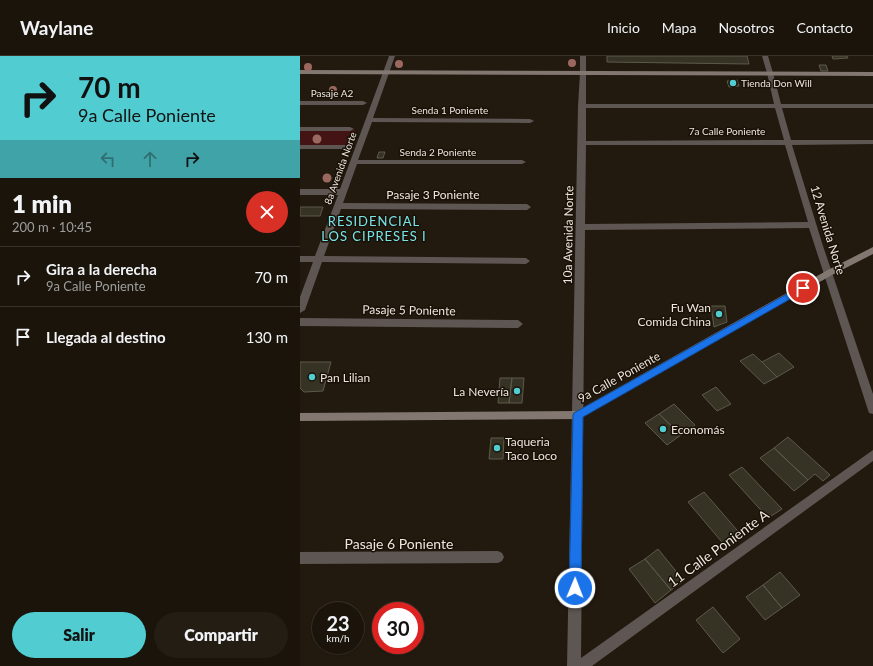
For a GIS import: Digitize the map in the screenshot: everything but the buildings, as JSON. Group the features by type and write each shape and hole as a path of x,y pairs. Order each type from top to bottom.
{"main road":[{"path":"300,72 873,74"},
{"name":"9a Calle Poniente","path":"300,417 578,415 829,273 873,250"}],"street":[{"name":"8a Avenida Norte","path":"300,310 392,56"},
{"name":"10a Avenida Norte","path":"574,666 583,56"},
{"name":"12 Avenida Norte","path":"765,56 813,225 873,410"},
{"name":"Pasaje A2","path":"300,103 363,103"},
{"path":"582,106 873,106"},
{"name":"Senda 1 Poniente","path":"369,120 530,121"},
{"path":"300,129 350,129"},
{"name":"7a Calle Poniente","path":"582,143 873,142"},
{"path":"300,147 346,147"},
{"name":"Senda 2 Poniente","path":"354,162 522,162"},
{"path":"300,192 343,192"},
{"name":"Pasaje 3 Poniente","path":"338,206 527,207"},
{"path":"580,227 813,225"},
{"path":"300,259 319,258 526,262"},
{"name":"Pasaje 5 Poniente","path":"300,322 518,324"},
{"name":"11 Calle Poniente A","path":"581,666 873,455"},
{"name":"Pasaje 6 Poniente","path":"300,558 498,557"}],"shaded area":[{"path":"300,130 356,130 350,145 300,145"}],"place":[{"name":"Tienda Don Will","path":"733,83"},
{"name":"Fu Wan Comida China","path":"719,314"},
{"name":"Pan Lilian","path":"312,377"},
{"name":"La Nevería","path":"517,391"},
{"name":"Economás","path":"663,429"},
{"name":"Taqueria Taco Loco","path":"497,448"}],"district":[{"name":"RESIDENCIAL LOS CIPRESES I","path":"374,228"}],"route":[{"path":"575,588 578,415 803,288"}]}
